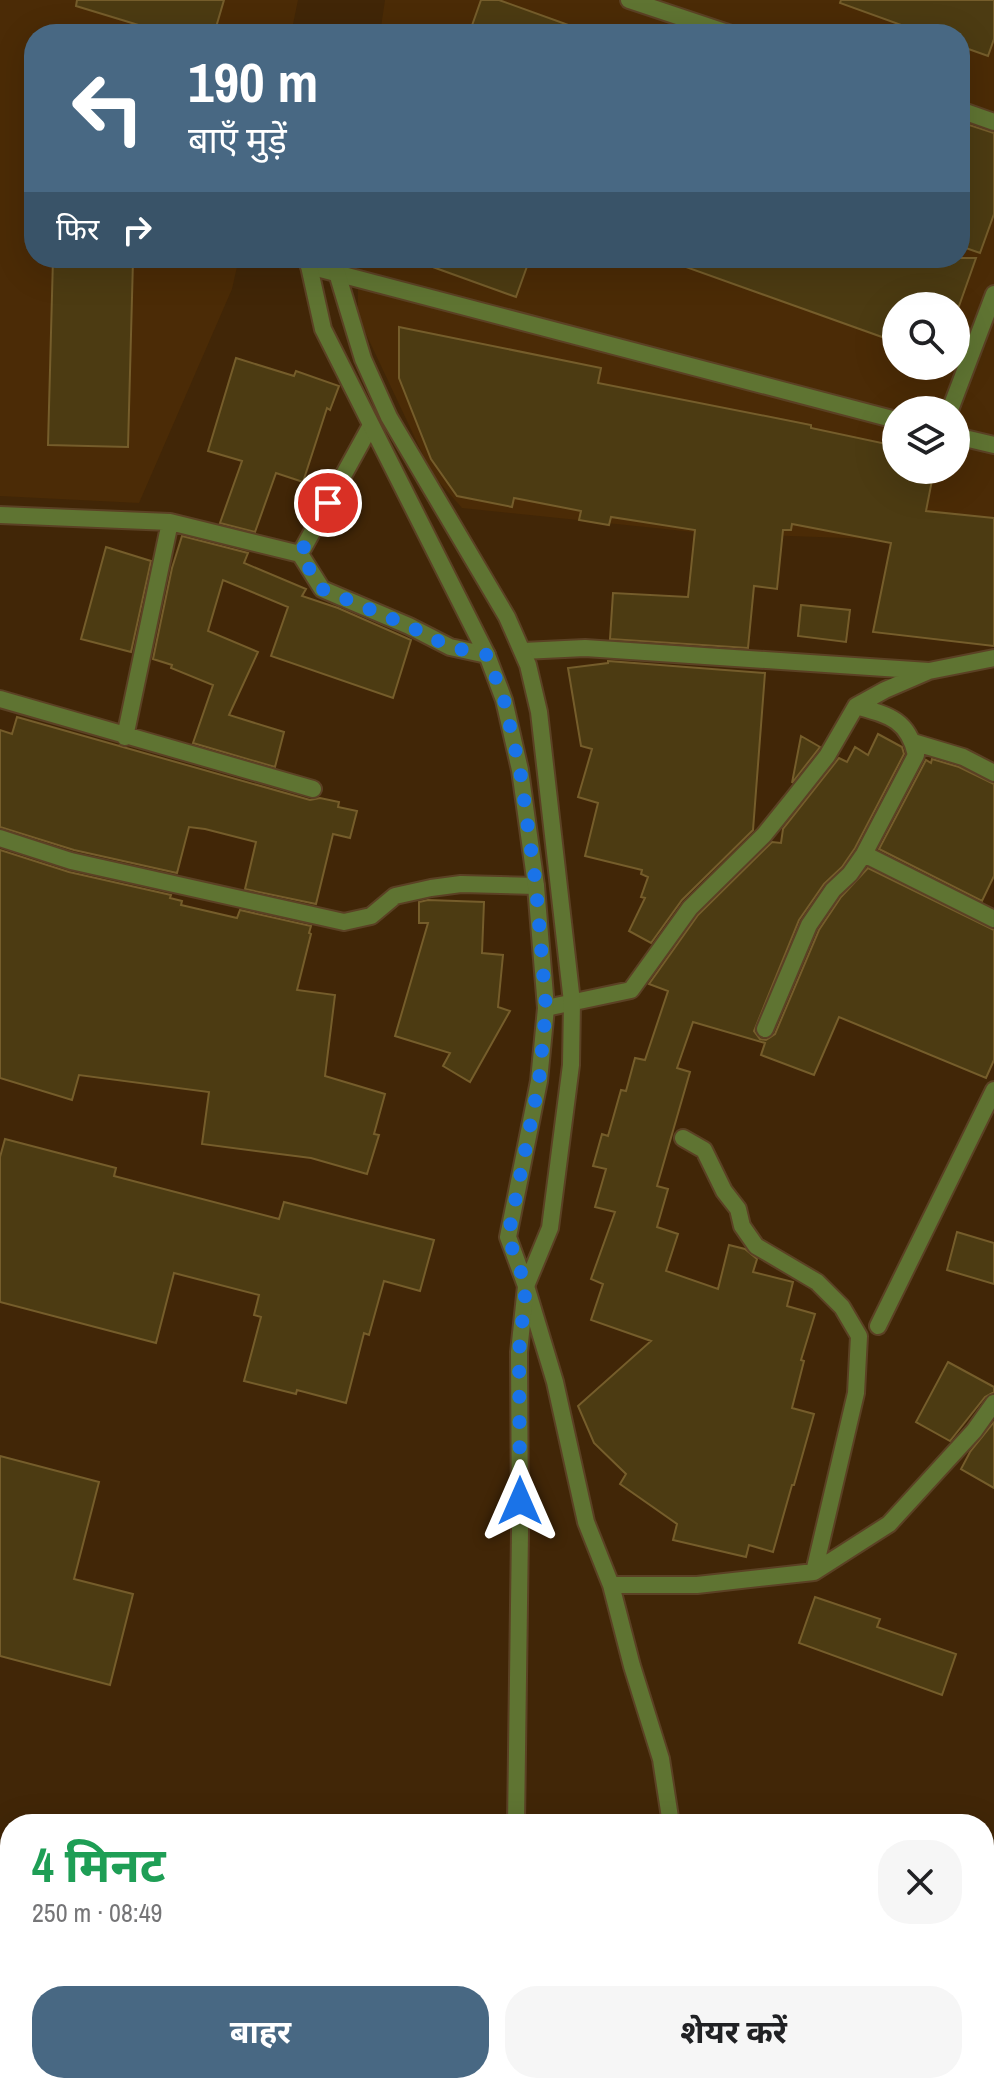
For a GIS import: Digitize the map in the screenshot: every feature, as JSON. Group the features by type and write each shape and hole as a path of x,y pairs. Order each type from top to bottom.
{"street":[{"path":"629,0 701,24"},
{"path":"970,114 994,122"},
{"path":"309,268 323,329 487,655 504,700 520,770 536,886 546,1008 539,1081 508,1237 555,1382 586,1522 611,1585 661,1759 670,1814"},
{"path":"317,268 882,416"},
{"path":"337,273 363,359 389,417 507,617 523,651 539,712 572,1002 567,1110 550,1228 526,1286 519,1352 516,1814"},
{"path":"955,396 994,294"},
{"path":"300,554 370,427"},
{"path":"970,439 994,445"},
{"path":"0,515 170,522 300,554 322,589 450,647 487,655"},
{"path":"125,737 170,522"},
{"path":"523,651 585,648 929,671"},
{"path":"546,1008 631,990 690,908 764,835 827,756 856,706 929,671 994,658"},
{"path":"0,699 313,789"},
{"path":"765,1029 809,925 833,890 850,874 864,854 916,755 909,732 890,716 856,706"},
{"path":"913,742 963,757 994,773"},
{"path":"0,838 71,861 344,922 371,916 395,896 431,888 461,884 536,886"},
{"path":"864,854 994,919"},
{"path":"878,1326 994,1090"},
{"path":"683,1138 704,1150 724,1191 738,1209 742,1226 756,1246 817,1282 842,1307 859,1336 856,1393 814,1572"},
{"path":"611,1585 697,1585 814,1572 889,1524 974,1431 994,1403"}],"shaded area":[{"path":"0,0 298,0 293,24 24,24 24,268 237,268 232,289 139,503 0,496"},
{"path":"385,0 994,0 994,522 931,541 703,533 462,508 432,474 358,317 358,268 970,268 970,24 381,24"}],"building":[{"path":"77,0 224,0 217,24 135,24 76,6"},
{"path":"481,0 499,0 566,24 473,24"},
{"path":"841,0 994,0 994,39 988,56 970,50 970,24 898,24 840,3"},
{"path":"970,125 994,133 994,214 980,253 970,250"},
{"path":"970,258 976,258 964,292 882,292 882,337 689,268 970,268"},
{"path":"53,268 133,268 128,447 48,445"},
{"path":"435,268 526,268 516,297"},
{"path":"399,327 601,368 598,383 811,425 811,428 882,443 882,484 931,484 926,511 994,518 994,646 873,632 891,543 792,524 791,530 783,530 777,589 754,586 748,648 610,639 613,593 688,597 695,530 611,517 609,525 579,520 581,511 514,498 512,507 457,496 431,459 399,378"},
{"path":"236,358 294,376 296,371 339,386 330,410 327,408 303,482 276,473 255,532 220,523 242,461 208,451"},
{"path":"182,536 248,553 244,563 306,589 302,596 411,640 393,698 271,656 288,607 223,580 208,631 258,652 229,715 284,732 275,767 193,743 213,685 153,659"},
{"path":"106,547 151,561 131,652 81,639"},
{"path":"801,605 850,610 846,642 798,636"},
{"path":"608,661 765,673 753,830 682,900 651,943 629,931 645,898 641,897 648,877 641,874 642,870 585,856 598,803 578,797 592,749 581,746 568,668"},
{"path":"17,717 310,800 320,798 339,802 338,807 357,811 350,838 333,834 316,904 245,889 256,842 205,829 189,827 177,873 74,850 0,827 0,730 12,734"},
{"path":"878,734 902,747 904,754 855,848 799,920 754,1031 760,1039 766,1040 775,1034 819,930 841,897 868,868 994,930 994,1060 986,1078 839,1017 814,1075 761,1055 765,1043 693,1022 677,1068 690,1072 657,1186 668,1189 657,1227 678,1234 666,1271 718,1289 729,1245 745,1249 757,1259 753,1272 793,1282 787,1306 815,1314 801,1360 804,1361 792,1408 814,1414 794,1485 773,1552 749,1545 746,1557 673,1540 677,1524 620,1484 626,1474 594,1443 578,1406 651,1341 591,1320 603,1284 591,1279 615,1212 595,1207 606,1169 593,1166 602,1134 608,1136 621,1090 626,1091 635,1058 645,1060 668,991 649,984 698,915 772,842 781,843 783,829 839,758 847,762 855,747 868,755"},
{"path":"801,736 820,747 792,783"},
{"path":"932,759 959,767 994,784 994,876 982,901 879,849 926,760 931,763"},
{"path":"0,850 69,872 171,895 170,898 182,901 181,905 237,918 240,910 311,926 297,990 335,995 325,1076 385,1094 374,1134 379,1135 367,1174 311,1158 202,1144 209,1092 79,1075 72,1100 0,1078"},
{"path":"419,902 484,902 482,953 503,955 498,1007 510,1011 470,1082 443,1066 450,1053 395,1036 428,923 419,923"},
{"path":"5,1139 116,1168 114,1176 279,1219 284,1202 434,1240 420,1291 384,1281 369,1335 364,1333 346,1403 244,1381 261,1317 254,1315 259,1295 174,1273 156,1343 0,1302 0,1157"},
{"path":"957,1232 994,1243 994,1284 947,1270"},
{"path":"948,1362 994,1387 994,1392 985,1397 950,1441 916,1422"},
{"path":"994,1422 994,1488 961,1469 970,1452"},
{"path":"0,1456 99,1482 74,1579 133,1594 110,1685 0,1656"},
{"path":"815,1597 880,1619 877,1627 956,1654 942,1695 799,1643"}],"route":[{"path":"328,503 300,554 322,589 450,647 487,655 504,700 520,770 536,886 546,1008 539,1081 508,1237 526,1286 519,1352 520,1501"}]}
